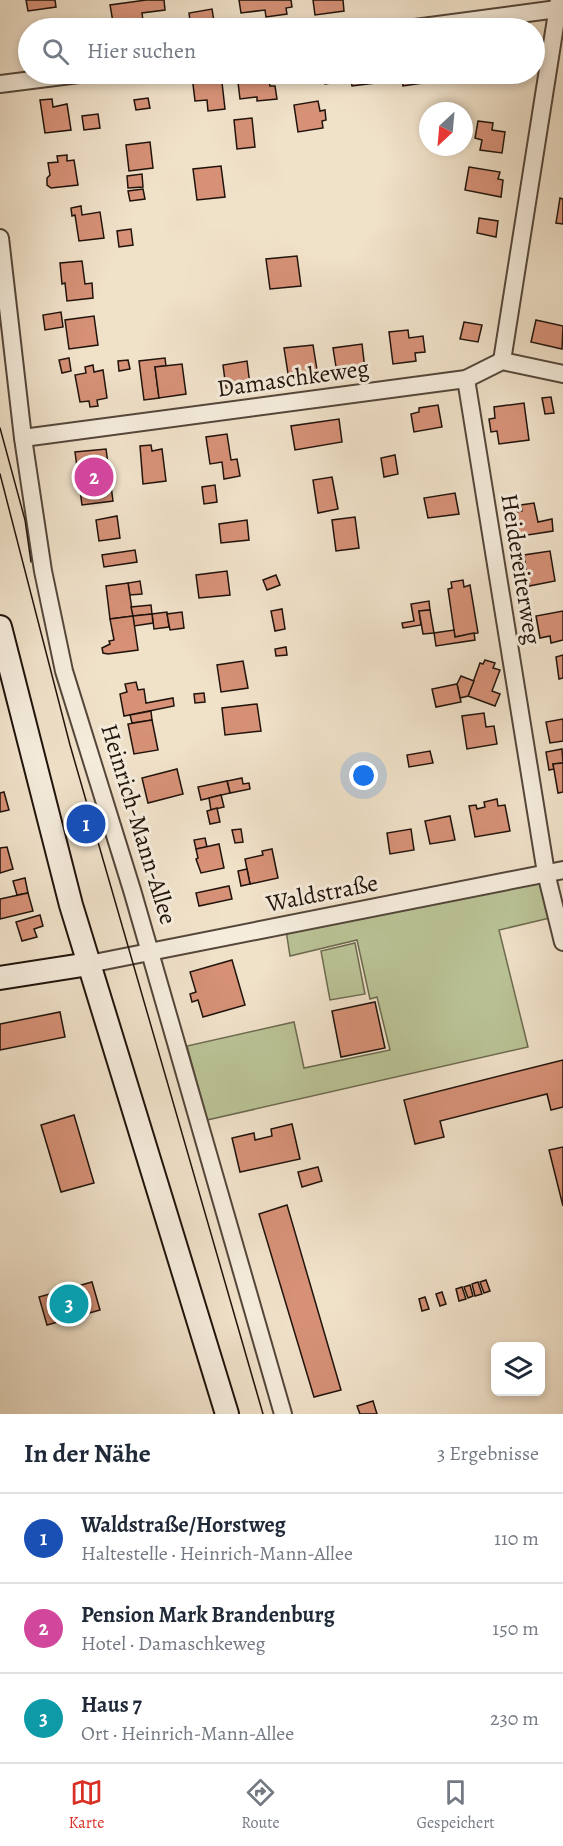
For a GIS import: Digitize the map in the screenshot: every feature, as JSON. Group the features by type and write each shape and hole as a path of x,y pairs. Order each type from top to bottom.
{"main road":[{"path":"0,627 71,905 227,1414"},
{"path":"0,978 90,964"}],"street":[{"path":"477,18 558,5 502,361 563,374"},
{"path":"0,84 18,82"},
{"name":"Heinrich-Mann-Allee","path":"0,238 23,438 43,571 64,671 150,952 283,1414"},
{"name":"Damaschkeweg","path":"23,438 466,379 502,361"},
{"name":"Heidereiterweg","path":"466,379 546,873 563,942"},
{"name":"Waldstraße","path":"90,964 563,870"}],"green space":[{"path":"543,875 554,917 499,930 528,1047 207,1120 187,1046 294,1022 304,1068 390,1050 377,997 370,999 357,940 290,956 286,930"},
{"path":"355,943 365,994 330,1000 321,951"}],"building":[{"path":"26,0 55,0 56,7 28,11"},
{"path":"164,0 165,10 142,13 143,18 112,18 110,5"},
{"path":"239,0 291,0 292,7 286,8 287,14 266,17 265,10 241,13"},
{"path":"313,0 343,0 344,11 315,15"},
{"path":"212,9 213,18 190,18 189,13"},
{"path":"193,84 222,84 225,109 208,111 207,100 195,101"},
{"path":"238,84 275,86 277,99 257,101 257,97 240,99"},
{"path":"148,98 150,108 136,110 134,100"},
{"path":"52,99 53,107 67,104 71,130 45,133 40,100"},
{"path":"318,101 320,111 325,110 326,120 322,121 323,128 298,132 294,105"},
{"path":"98,114 100,128 84,130 82,116"},
{"path":"252,118 255,147 237,149 234,120"},
{"path":"478,121 493,123 492,130 505,132 502,153 480,150 482,140 475,138"},
{"path":"150,142 153,168 129,171 126,145"},
{"path":"67,155 67,161 74,160 78,185 51,188 47,185 47,178 50,175 48,163 58,162 57,156"},
{"path":"221,166 225,197 197,200 193,169"},
{"path":"469,167 500,172 498,179 503,180 501,197 465,190"},
{"path":"142,174 143,187 128,188 127,176"},
{"path":"143,189 145,199 130,201 128,191"},
{"path":"560,198 563,199 563,224 556,223"},
{"path":"81,206 82,215 100,212 104,238 79,241 75,215 72,216 71,208"},
{"path":"479,218 498,221 496,237 477,233"},
{"path":"131,229 133,245 119,247 117,231"},
{"path":"297,256 301,286 270,289 266,259"},
{"path":"82,261 85,284 92,283 93,298 67,301 65,283 62,284 60,263"},
{"path":"61,312 63,327 45,330 43,315"},
{"path":"94,316 98,345 69,349 65,320"},
{"path":"536,320 563,326 562,349 531,342"},
{"path":"464,322 482,325 478,342 460,339"},
{"path":"408,330 409,338 423,336 425,352 415,353 416,361 393,364 389,332"},
{"path":"362,344 365,369 337,373 333,348"},
{"path":"313,345 318,376 289,380 284,348"},
{"path":"69,358 71,371 62,373 59,360"},
{"path":"165,358 166,366 155,367 159,398 144,400 139,361"},
{"path":"128,360 130,369 119,371 118,361"},
{"path":"247,361 250,385 226,388 223,365"},
{"path":"182,364 186,394 159,398 155,367"},
{"path":"93,365 94,372 103,370 107,398 97,400 98,406 90,407 89,401 80,402 75,375 86,373 85,367"},
{"path":"551,397 554,413 545,414 542,398"},
{"path":"524,403 529,440 499,444 497,431 491,432 489,419 495,418 494,407"},
{"path":"438,405 442,427 414,432 411,414 419,412 419,408"},
{"path":"339,419 342,442 295,450 291,426"},
{"path":"227,434 231,460 237,459 240,476 224,479 222,462 210,464 206,437"},
{"path":"151,445 152,451 162,449 166,481 143,484 140,446"},
{"path":"106,449 113,501 82,505 75,452"},
{"path":"395,455 398,474 384,477 381,458"},
{"path":"332,477 338,509 318,513 313,480"},
{"path":"215,485 217,502 204,504 202,487"},
{"path":"455,493 459,514 428,518 424,498"},
{"path":"534,503 538,522 552,519 553,531 515,537 511,513 522,511 521,505"},
{"path":"117,516 120,538 99,541 96,520"},
{"path":"355,517 359,548 336,551 332,520"},
{"path":"247,520 249,540 221,543 219,524"},
{"path":"135,550 137,562 104,567 102,555"},
{"path":"550,551 555,581 529,586 524,555"},
{"path":"227,571 230,595 199,598 196,575"},
{"path":"276,575 280,585 267,590 263,580"},
{"path":"463,580 464,587 470,585 478,633 455,637 448,589 452,588 451,582"},
{"path":"140,581 142,594 130,595 128,583"},
{"path":"128,583 133,616 110,619 106,586"},
{"path":"429,601 430,610 419,611 421,625 403,628 402,623 414,621 411,604"},
{"path":"151,605 152,614 133,616 131,607"},
{"path":"282,609 285,629 275,631 271,611"},
{"path":"430,610 434,633 423,634 419,611"},
{"path":"563,611 563,640 551,643 550,636 540,638 536,616"},
{"path":"167,612 169,627 154,629 152,614"},
{"path":"182,612 184,628 170,630 167,614"},
{"path":"152,614 153,623 134,626 133,616"},
{"path":"133,616 138,650 103,653 102,648 110,644 109,641 114,640 110,619"},
{"path":"454,630 455,637 474,633 475,640 436,646 434,633"},
{"path":"286,647 287,655 276,656 275,649"},
{"path":"563,655 563,678 559,679 556,657"},
{"path":"485,660 495,663 493,668 500,670 492,691 500,694 495,706 468,696 480,663 483,664"},
{"path":"243,661 248,688 221,692 217,665"},
{"path":"461,676 474,681 468,696 460,698 457,684"},
{"path":"136,682 138,690 144,689 146,703 173,698 174,706 124,716 120,694 127,692 125,684"},
{"path":"457,684 461,702 436,707 432,689"},
{"path":"204,693 205,702 195,703 194,694"},
{"path":"257,704 261,731 225,735 222,708"},
{"path":"151,711 152,720 132,723 130,715"},
{"path":"484,713 486,727 494,726 497,744 467,749 462,716"},
{"path":"563,719 563,741 550,743 546,722"},
{"path":"152,720 158,750 134,754 128,724"},
{"path":"562,749 563,763 553,764 554,769 549,770 546,752"},
{"path":"430,751 433,763 409,767 407,755"},
{"path":"563,763 563,792 558,793 553,764"},
{"path":"177,769 183,794 148,803 142,778"},
{"path":"242,778 243,784 249,783 250,789 230,793 227,781"},
{"path":"227,781 230,793 201,800 198,787"},
{"path":"4,792 9,810 0,812 0,793"},
{"path":"221,795 224,807 211,810 209,798"},
{"path":"497,799 498,806 505,805 510,831 475,837 469,806 476,805 477,809 485,807 484,802"},
{"path":"217,808 220,822 210,824 207,811"},
{"path":"450,816 455,840 430,844 425,821"},
{"path":"241,829 243,842 235,843 232,830"},
{"path":"411,829 414,850 390,854 387,833"},
{"path":"205,838 207,847 196,849 194,840"},
{"path":"219,844 224,868 201,873 196,859 198,858 196,849"},
{"path":"7,847 13,869 0,873 0,848"},
{"path":"272,849 278,878 250,884 245,859 263,855 262,851"},
{"path":"247,869 250,884 241,886 238,871"},
{"path":"25,878 28,893 17,895 13,881"},
{"path":"229,886 232,899 199,906 196,893"},
{"path":"28,893 33,911 0,919 0,899"},
{"path":"40,915 43,926 34,929 37,937 22,941 16,922"},
{"path":"232,960 245,1005 203,1017 198,1000 192,1002 190,994 196,992 190,972"},
{"path":"375,1002 385,1048 341,1057 332,1011"},
{"path":"60,1012 65,1037 0,1050 0,1024"},
{"path":"563,1060 563,1107 551,1110 547,1094 440,1121 444,1137 415,1144 404,1100"},
{"path":"74,1115 94,1183 61,1192 41,1125"},
{"path":"292,1124 300,1159 240,1172 232,1138 254,1133 255,1140 272,1136 271,1129"},
{"path":"563,1147 563,1206 549,1150"},
{"path":"318,1167 322,1181 302,1187 298,1172"},
{"path":"287,1205 341,1390 314,1397 259,1214"},
{"path":"486,1280 490,1291 484,1293 480,1282"},
{"path":"92,1282 100,1310 47,1325 39,1297"},
{"path":"478,1282 482,1294 475,1296 472,1284"},
{"path":"470,1285 473,1296 468,1298 464,1287"},
{"path":"462,1287 466,1299 459,1301 456,1289"},
{"path":"442,1292 446,1304 440,1306 436,1294"},
{"path":"425,1297 429,1309 422,1311 419,1299"},
{"path":"373,1401 377,1414 360,1414 357,1406"}],"tram line":[{"path":"0,428 25,520 31,562"},
{"path":"0,474 70,745 263,1414"}],"place":[{"name":"Pension Mark Brandenburg","path":"94,477"},
{"name":"Waldstraße/Horstweg","path":"86,824"},
{"name":"Haus 7","path":"69,1304"}]}
